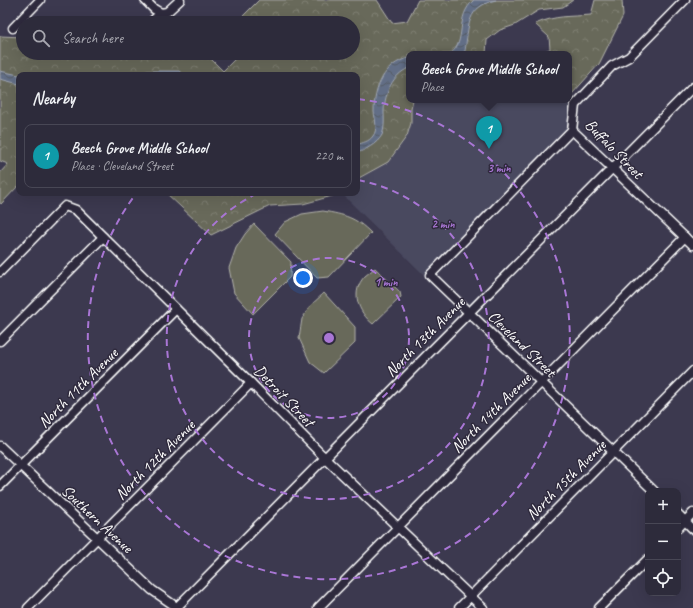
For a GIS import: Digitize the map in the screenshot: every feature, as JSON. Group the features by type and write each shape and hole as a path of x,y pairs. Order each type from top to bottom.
{"street":[{"path":"25,16 40,0"},
{"path":"145,0 154,9 161,13"},
{"path":"158,16 161,13 167,12 180,0"},
{"name":"Buffalo Street","path":"685,0 629,57 612,66 575,105 572,130 693,246"},
{"path":"13,28 16,25"},
{"name":"North 13th Avenue","path":"178,608 693,86"},
{"name":"Cleveland Street","path":"572,130 430,275 651,488"},
{"name":"Detroit Street","path":"0,272 65,206 76,210 252,382 325,458 483,608"},
{"path":"0,341 103,237"},
{"name":"North 14th Avenue","path":"318,608 685,237"},
{"name":"North 11th Avenue","path":"0,486 176,309"},
{"name":"North 15th Avenue","path":"459,608 693,372"},
{"name":"North 12th Avenue","path":"28,608 252,382"},
{"name":"Southern Avenue","path":"0,446 152,590 178,608"},
{"path":"681,525 693,513"},
{"path":"681,517 693,529"},
{"path":"600,608 647,560"}],"shaded area":[{"path":"412,103 571,103 568,128 473,225 426,277 344,196 360,196 360,177 388,162 407,136 411,124"}],"green space":[{"path":"259,0 377,0 392,23 407,21 418,0 573,0 563,7 539,10 515,25 500,30 487,40 486,51 406,51 406,103 412,103 411,123 407,136 388,162 360,177 360,72 16,72 16,188 1,204 0,203 0,173 8,164 0,161 0,36 16,37 16,60 212,60 223,71 234,60 360,60 360,16 243,16"},
{"path":"595,0 622,0 623,16 599,64 572,94 572,51 544,51 550,49 549,37 535,24 556,18 591,15"},
{"path":"169,196 332,196 303,204 270,206 211,235"},
{"path":"323,211 355,220 371,233 329,277 317,278 275,234 285,222 302,214"},
{"path":"254,224 291,262 290,277 253,314 234,293 229,268 236,248"},
{"path":"375,268 400,292 401,297 373,324 363,314 357,295 360,282"},
{"path":"324,293 355,327 355,343 324,373 310,362 299,338 302,319 311,305"}],"water":[{"path":"474,0 496,0 479,7 474,13 469,26 465,51 453,51 459,42 462,21 468,7"},
{"path":"406,59 406,70 398,75 390,85 385,104 382,135 374,144 360,152 360,144 370,140 375,134 374,103 378,86 387,71 400,61"},
{"path":"0,71 16,74 16,83 0,79"},
{"path":"179,71 180,72 145,72"}],"place":[{"name":"Beech Grove Middle School","path":"489,149"}]}
